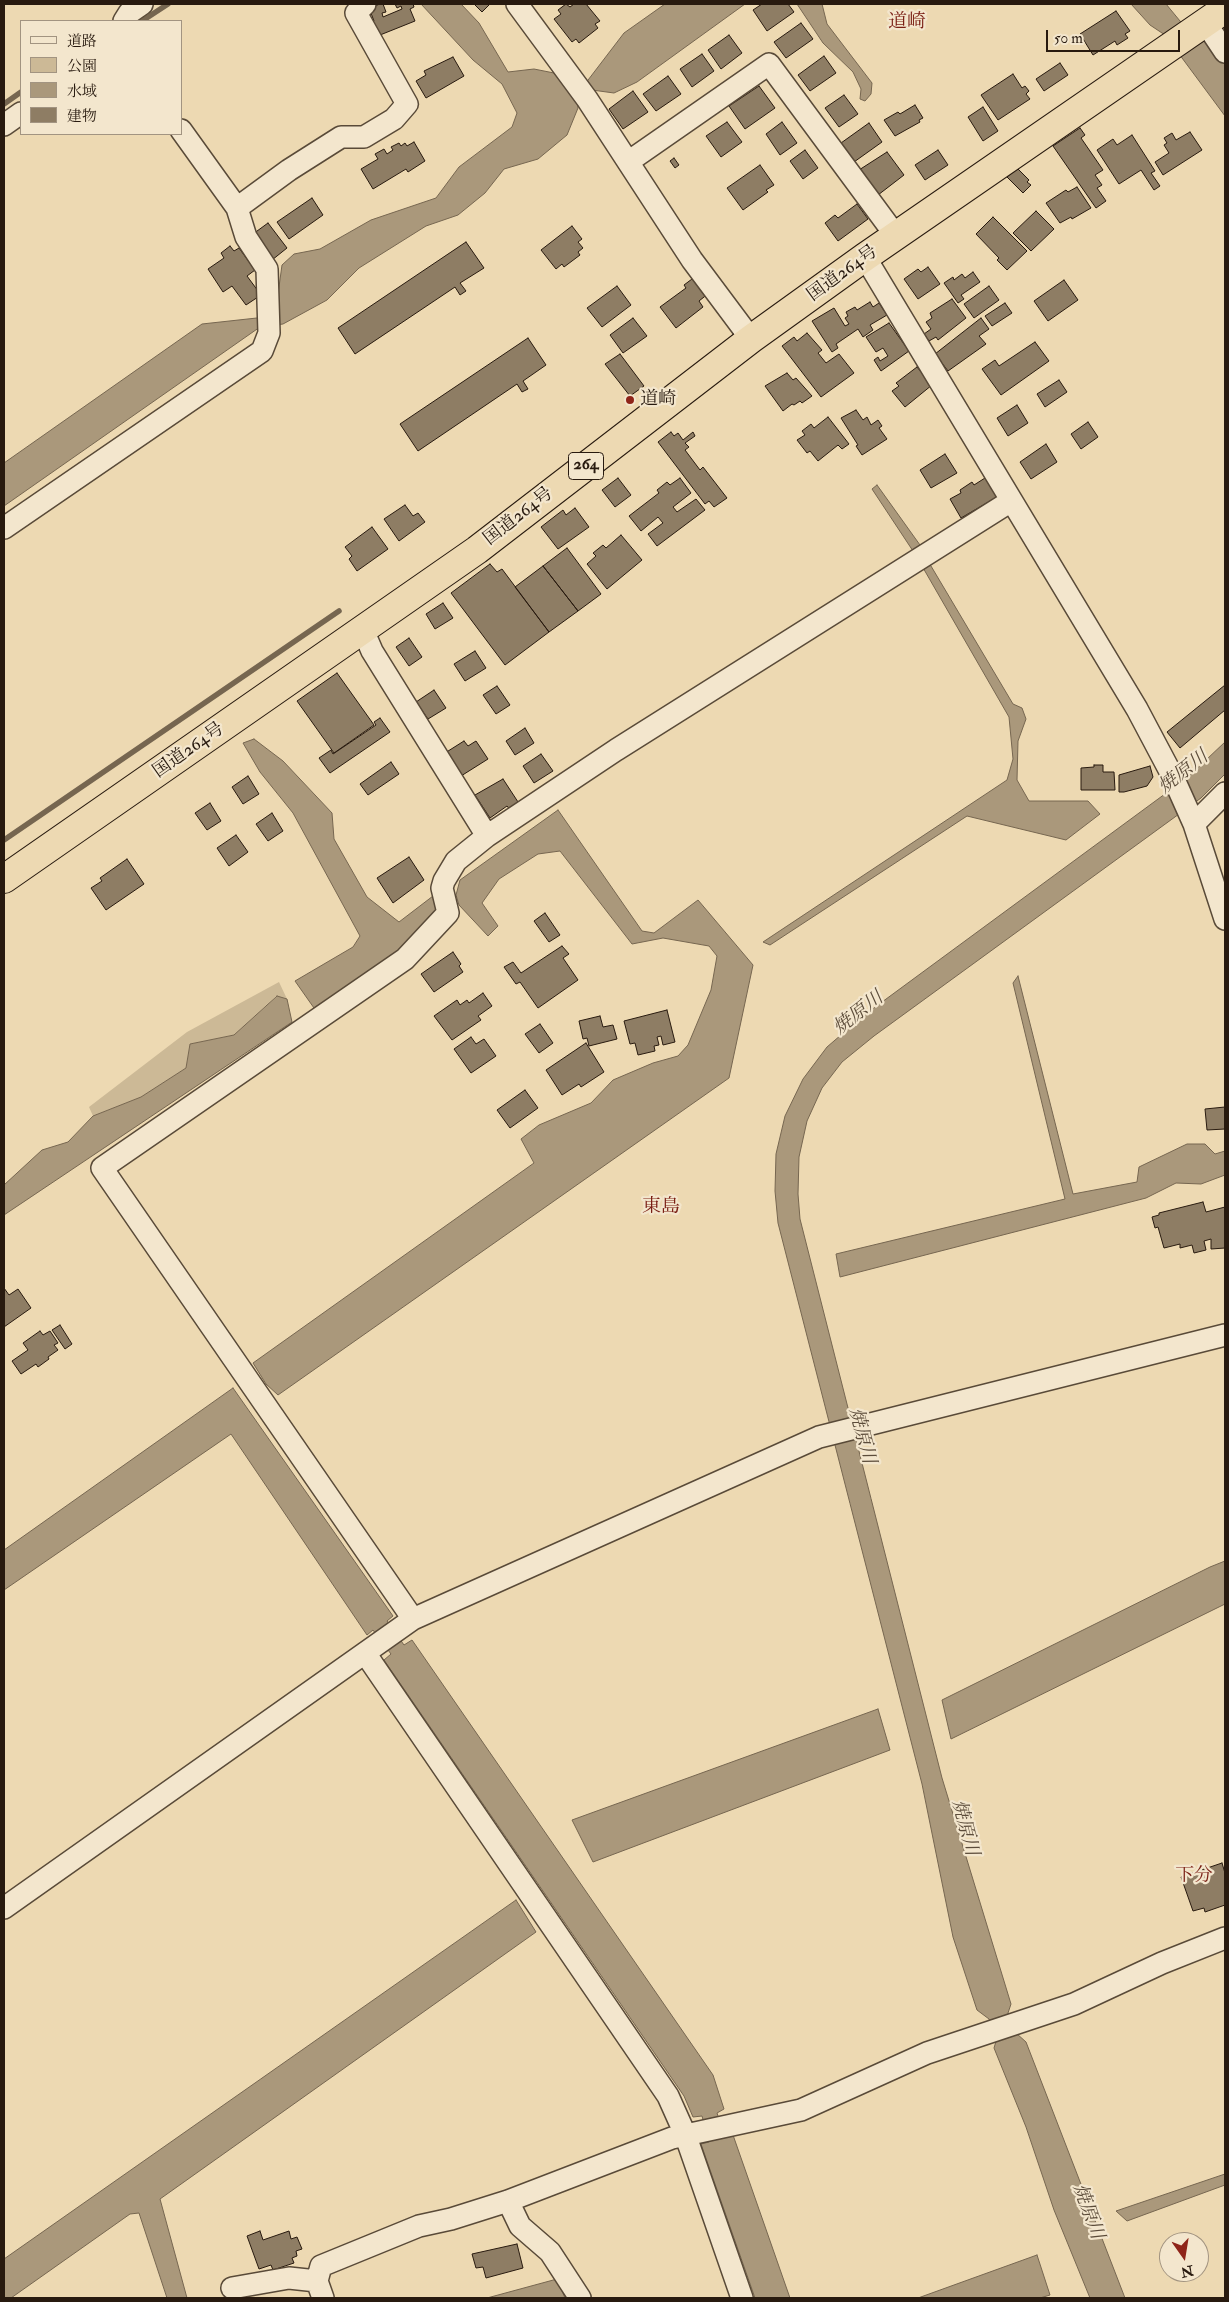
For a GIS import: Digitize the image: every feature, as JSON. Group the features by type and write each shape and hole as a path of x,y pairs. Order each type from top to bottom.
{"highway":[{"name":"国道264号","path":"4,878 477,550 751,339 865,257 1215,16"}],"street":[{"path":"125,20 129,13 142,4"},
{"path":"237,208 341,137 364,137 394,119 406,104 356,13 365,4"},
{"path":"517,4 582,92 692,260 751,339"},
{"path":"1215,16 1225,52"},
{"path":"628,162 769,64 896,236"},
{"path":"4,125 20,114"},
{"path":"4,528 262,351 269,323 268,269 246,236 237,208 182,131"},
{"path":"865,257 1137,709 1173,777 1194,824 1225,919"},
{"path":"407,1624 102,1168 405,959 448,913 442,888 456,861 488,836 624,745 1011,501"},
{"path":"363,630 372,650 488,836"},
{"path":"1194,824 1225,793"},
{"path":"4,1908 407,1624 819,1437 1225,1335"},
{"path":"372,1649 668,2096 684,2134 742,2298"},
{"path":"232,2288 289,2278 320,2289 322,2266 419,2226 451,2219 508,2201 684,2134 801,2110 927,2053 1074,2004 1162,1963 1225,1938"},
{"path":"508,2201 520,2226 550,2252 580,2298"}],"green space":[{"path":"279,982 287,999 276,996 234,1035 190,1044 186,1068 141,1097 93,1116 89,1107 187,1032"}],"water":[{"path":"421,4 461,4 479,23 508,72 534,69 554,73 571,91 585,84 624,33 665,4 745,4 637,82 614,93 592,90 577,101 578,108 567,135 538,159 504,169 485,193 458,215 426,226 359,268 327,300 283,324 260,327 4,506 4,463 202,324 275,316 282,265 294,254 320,249 371,220 436,198 459,167 512,127 517,113 502,84 473,60"},
{"path":"797,4 822,4 827,24 872,83 871,94 865,101 860,99 861,89 853,72 823,43"},
{"path":"1131,4 1166,4 1199,44 1206,40 1225,63 1225,116 1165,35 1150,25"},
{"path":"877,485 920,545 913,551 872,489"},
{"path":"928,561 1013,704 1022,708 1026,719 1018,741 1017,780 1029,801 1088,801 1100,814 1066,840 967,816 770,945 763,942 1007,780 1013,759 1009,717 922,566"},
{"path":"254,739 283,761 332,813 334,839 367,897 399,922 433,896 438,918 386,961 314,1008 295,981 353,947 360,936 293,813 260,772 243,743"},
{"name":"焼原川","path":"1225,742 1225,774 1201,798 874,1036 842,1062 822,1088 807,1121 799,1157 798,1194 800,1219 942,1778 1011,2004 1008,2013 1016,2033 1026,2042 1125,2298 1090,2298 1054,2210 1026,2127 994,2048 997,2038 989,2019 977,2010 953,1937 922,1784 778,1223 775,1191 776,1154 785,1116 803,1079 827,1047 863,1016 1188,777"},
{"path":"558,810 642,931 654,933 698,900 753,965 729,1078 278,1395 266,1384 253,1363 534,1163 521,1139 539,1125 591,1103 613,1080 653,1063 678,1056 688,1045 711,990 717,956 709,946 663,938 632,944 560,851 538,854 499,879 482,903 498,926 488,936 459,905 456,895 460,880"},
{"path":"1018,976 1073,1194 1137,1182 1139,1167 1187,1144 1205,1144 1215,1154 1225,1151 1225,1175 1201,1184 1176,1183 1146,1198 840,1277 836,1254 1065,1199 1013,983"},
{"path":"277,996 287,999 292,1022 4,1215 4,1185 42,1150 68,1142 93,1116 141,1097 186,1068 190,1044 234,1035"},
{"path":"233,1388 393,1616 387,1621 404,1645 412,1640 713,2075 724,2109 717,2113 725,2137 733,2135 790,2298 755,2298 701,2144 709,2142 702,2116 693,2117 684,2096 384,1660 391,1654 373,1630 367,1635 231,1434 4,1590 4,1550"},
{"path":"1225,1561 1225,1604 951,1739 942,1700"},
{"path":"878,1709 890,1750 593,1862 572,1820"},
{"path":"516,1900 536,1932 160,2199 187,2298 167,2298 139,2213 130,2214 11,2298 4,2298 4,2259"},
{"path":"1225,2174 1225,2185 1127,2221 1116,2211"},
{"path":"1037,2255 1050,2295 1040,2298 918,2298"},
{"path":"557,2279 565,2298 487,2298"}],"building":[{"path":"383,4 386,12 382,13 383,17 402,9 401,6 397,8 395,4 413,4 414,7 410,9 415,21 380,35 371,22 374,21 369,8"},
{"path":"474,4 490,4 482,12"},
{"path":"566,4 570,7 574,4 586,4 600,21 595,24 598,28 579,43 576,39 572,42 554,19 561,14 558,10"},
{"path":"762,4 788,4 794,12 767,31 753,10"},
{"path":"1116,11 1130,31 1125,34 1128,38 1117,45 1115,41 1093,55 1080,34"},
{"path":"801,23 813,39 786,58 774,42"},
{"path":"729,35 742,53 721,69 708,50"},
{"path":"702,54 714,71 692,87 680,69"},
{"path":"824,56 836,73 810,91 798,75"},
{"path":"453,57 464,76 426,98 416,81 426,75 424,71"},
{"path":"1060,63 1068,75 1044,91 1036,79"},
{"path":"1013,74 1022,88 1025,86 1029,91 1026,94 1030,99 998,120 981,95"},
{"path":"668,76 681,94 656,111 643,94"},
{"path":"759,86 775,108 745,129 729,106"},
{"path":"633,91 648,112 623,129 609,109"},
{"path":"844,95 858,114 839,127 825,108"},
{"path":"915,105 923,118 919,120 920,122 895,136 884,120 898,112 900,114"},
{"path":"983,107 998,131 983,141 968,117"},
{"path":"727,122 742,142 721,157 706,136"},
{"path":"782,122 797,143 780,155 766,134"},
{"path":"869,123 882,142 854,162 841,143"},
{"path":"1080,128 1085,135 1081,138 1103,170 1095,175 1102,185 1097,188 1106,201 1096,208 1053,146"},
{"path":"1190,132 1202,150 1163,175 1155,162 1169,153 1164,145 1167,143 1164,138 1172,133 1176,140"},
{"path":"1132,135 1155,171 1151,173 1160,186 1154,190 1141,170 1119,184 1097,150 1113,139 1117,145"},
{"path":"414,142 425,161 408,172 406,169 373,189 361,169 378,159 375,154 384,149 387,154 393,150 391,147 399,143 401,146 405,143 407,146"},
{"path":"805,150 818,168 803,179 790,161"},
{"path":"938,150 948,165 925,180 915,165"},
{"path":"887,152 904,175 878,195 859,170"},
{"path":"674,158 679,165 675,168 670,161"},
{"path":"760,165 774,185 766,190 768,192 743,210 727,188"},
{"path":"1017,168 1029,180 1027,182 1031,185 1023,193 1007,177"},
{"path":"1077,187 1091,208 1072,219 1071,217 1060,223 1046,203 1066,190 1068,192"},
{"path":"312,198 323,215 289,239 277,222"},
{"path":"857,204 868,219 838,241 825,223 835,215 838,218"},
{"path":"1036,211 1054,229 1031,251 1013,233"},
{"path":"993,217 1027,251 1007,270 997,260 999,258 976,234"},
{"path":"268,223 287,248 272,260 253,234"},
{"path":"572,226 582,239 578,242 583,248 578,252 580,255 564,267 562,264 556,269 541,250"},
{"path":"466,242 484,268 460,283 466,291 460,295 455,287 355,354 338,328"},
{"path":"230,246 234,251 239,248 255,270 247,276 261,295 246,305 232,286 223,292 208,269 224,258 221,253"},
{"path":"928,267 940,284 918,299 904,279 918,269 921,272"},
{"path":"973,272 980,282 961,295 964,299 958,303 944,283 953,277 954,280 962,274 965,278"},
{"path":"696,276 709,293 699,301 703,307 676,328 660,307 686,288 684,285"},
{"path":"1064,280 1078,300 1048,321 1034,301"},
{"path":"617,286 631,305 602,327 587,308"},
{"path":"989,286 999,300 974,318 964,304"},
{"path":"952,299 966,318 938,340 936,337 929,341 924,334 931,329 926,322 932,318 930,313"},
{"path":"870,302 873,307 879,303 887,315 870,325 873,330 863,337 858,329 836,344 838,348 832,352 812,321 834,308 845,326 849,324 845,318 848,316 846,312 855,307 857,310"},
{"path":"1005,303 1012,313 992,326 985,316"},
{"path":"633,318 647,336 623,353 610,335"},
{"path":"981,318 989,329 979,336 986,344 948,371 935,354"},
{"path":"889,323 909,351 881,371 874,360 878,357 880,361 888,356 883,348 876,352 866,337"},
{"path":"807,333 822,350 818,353 826,363 839,354 854,373 821,397 782,346 794,337 797,341"},
{"path":"528,338 546,365 523,381 528,389 522,392 517,384 418,451 400,424"},
{"path":"1035,342 1049,361 1001,395 982,369 995,360 999,366"},
{"path":"620,354 644,386 630,396 605,364"},
{"path":"917,367 932,385 905,407 892,391 899,386 896,383"},
{"path":"787,373 793,380 796,378 812,396 802,403 800,401 794,405 792,404 783,411 765,386"},
{"path":"1059,380 1067,392 1045,407 1037,394"},
{"path":"1017,405 1028,423 1008,436 997,418"},
{"path":"856,410 863,420 867,417 871,425 878,420 882,426 879,428 887,439 862,455 841,418"},
{"path":"828,417 849,444 842,449 838,445 818,461 810,451 807,453 797,440 805,435 802,431 811,424 814,428"},
{"path":"1088,422 1098,437 1081,449 1071,434"},
{"path":"671,432 674,436 678,433 683,440 693,432 695,436 685,443 689,447 685,450 700,470 703,467 727,498 714,507 709,501 705,504 658,442"},
{"path":"1046,444 1057,462 1031,479 1020,462"},
{"path":"945,454 957,473 931,488 920,470"},
{"path":"618,478 631,495 615,507 602,490"},
{"path":"680,478 691,493 673,507 677,512 696,499 705,510 657,546 648,534 663,523 658,517 641,531 629,516 659,493 657,490 667,482 670,485"},
{"path":"985,478 997,497 961,518 950,499 961,493 960,490 972,482 974,485"},
{"path":"405,505 413,516 418,513 425,522 399,541 384,519"},
{"path":"575,508 589,527 558,549 541,527 563,510 566,515"},
{"path":"372,527 388,549 357,571 349,559 352,556 345,547"},
{"path":"621,535 642,560 607,589 587,564 596,556 593,553 603,545 606,548"},
{"path":"567,548 601,594 578,611 543,566"},
{"path":"490,564 497,572 502,569 549,632 505,665 451,593"},
{"path":"543,566 578,611 549,632 515,587"},
{"path":"443,603 453,618 435,629 426,614"},
{"path":"409,638 422,657 409,666 396,647"},
{"path":"475,651 486,668 465,681 454,664"},
{"path":"337,673 374,725 334,753 297,701"},
{"path":"1225,685 1225,710 1180,748 1167,732"},
{"path":"497,686 510,705 496,714 483,695"},
{"path":"434,690 446,708 428,719 416,702"},
{"path":"380,718 390,732 330,773 319,758 331,750 333,754 376,725 374,722"},
{"path":"525,728 534,743 515,755 506,741"},
{"path":"464,741 468,746 476,741 488,759 461,776 445,753"},
{"path":"541,754 553,771 534,783 523,766"},
{"path":"391,762 399,774 368,795 360,784"},
{"path":"1094,765 1103,765 1103,772 1114,772 1115,790 1081,790 1081,768 1094,767"},
{"path":"1150,766 1153,777 1147,786 1119,792 1119,775"},
{"path":"248,776 259,794 243,804 232,787"},
{"path":"503,779 520,805 511,811 507,806 490,818 475,795"},
{"path":"210,803 221,821 207,830 195,813"},
{"path":"272,813 283,831 268,841 256,824"},
{"path":"236,835 248,852 229,866 217,848"},
{"path":"409,857 424,880 393,903 377,878"},
{"path":"127,859 144,884 106,910 91,888 102,881 100,878"},
{"path":"545,913 560,935 549,942 534,921"},
{"path":"562,946 569,954 563,958 578,980 538,1008 520,982 516,984 504,967 513,962 521,973"},
{"path":"453,952 461,964 459,966 463,972 434,992 421,974"},
{"path":"483,993 492,1006 478,1016 481,1020 452,1040 434,1016 457,1000 460,1005 467,1000 469,1003"},
{"path":"667,1010 675,1042 663,1045 661,1036 657,1037 659,1045 654,1046 655,1051 638,1055 635,1043 630,1044 624,1021"},
{"path":"600,1016 603,1027 613,1025 617,1039 589,1046 587,1038 583,1039 579,1021"},
{"path":"540,1024 553,1043 539,1053 525,1034"},
{"path":"471,1037 476,1044 484,1039 496,1056 471,1073 454,1049"},
{"path":"586,1043 604,1072 581,1087 579,1084 562,1095 546,1070"},
{"path":"525,1090 538,1108 510,1128 497,1110"},
{"path":"1225,1107 1225,1129 1207,1130 1205,1109"},
{"path":"1203,1202 1206,1212 1225,1207 1225,1248 1211,1249 1211,1239 1204,1241 1206,1250 1194,1253 1192,1245 1180,1248 1180,1244 1164,1248 1158,1227 1155,1228 1152,1217 1159,1215 1159,1213"},
{"path":"4,1288 9,1295 18,1289 31,1308 4,1327"},
{"path":"60,1325 72,1344 65,1349 52,1330"},
{"path":"40,1331 43,1335 50,1331 58,1343 54,1345 58,1350 38,1367 36,1364 21,1374 12,1361 28,1350 23,1343"},
{"path":"1222,1863 1225,1873 1225,1905 1205,1912 1204,1908 1193,1911 1181,1877"},
{"path":"260,2231 263,2240 289,2231 291,2239 297,2237 302,2249 296,2251 297,2256 292,2258 294,2263 273,2270 271,2265 259,2269 247,2236"},
{"path":"517,2244 523,2268 486,2278 483,2267 476,2268 472,2254"}],"waterway":[{"path":"144,20 168,4"},
{"path":"4,104 20,93"},
{"path":"4,840 339,611"}],"place":[{"name":"道崎","path":"630,400"}],"district":[{"name":"道崎","path":"907,23"},
{"name":"東島","path":"661,1208"},
{"name":"下分","path":"1194,1877"}]}
